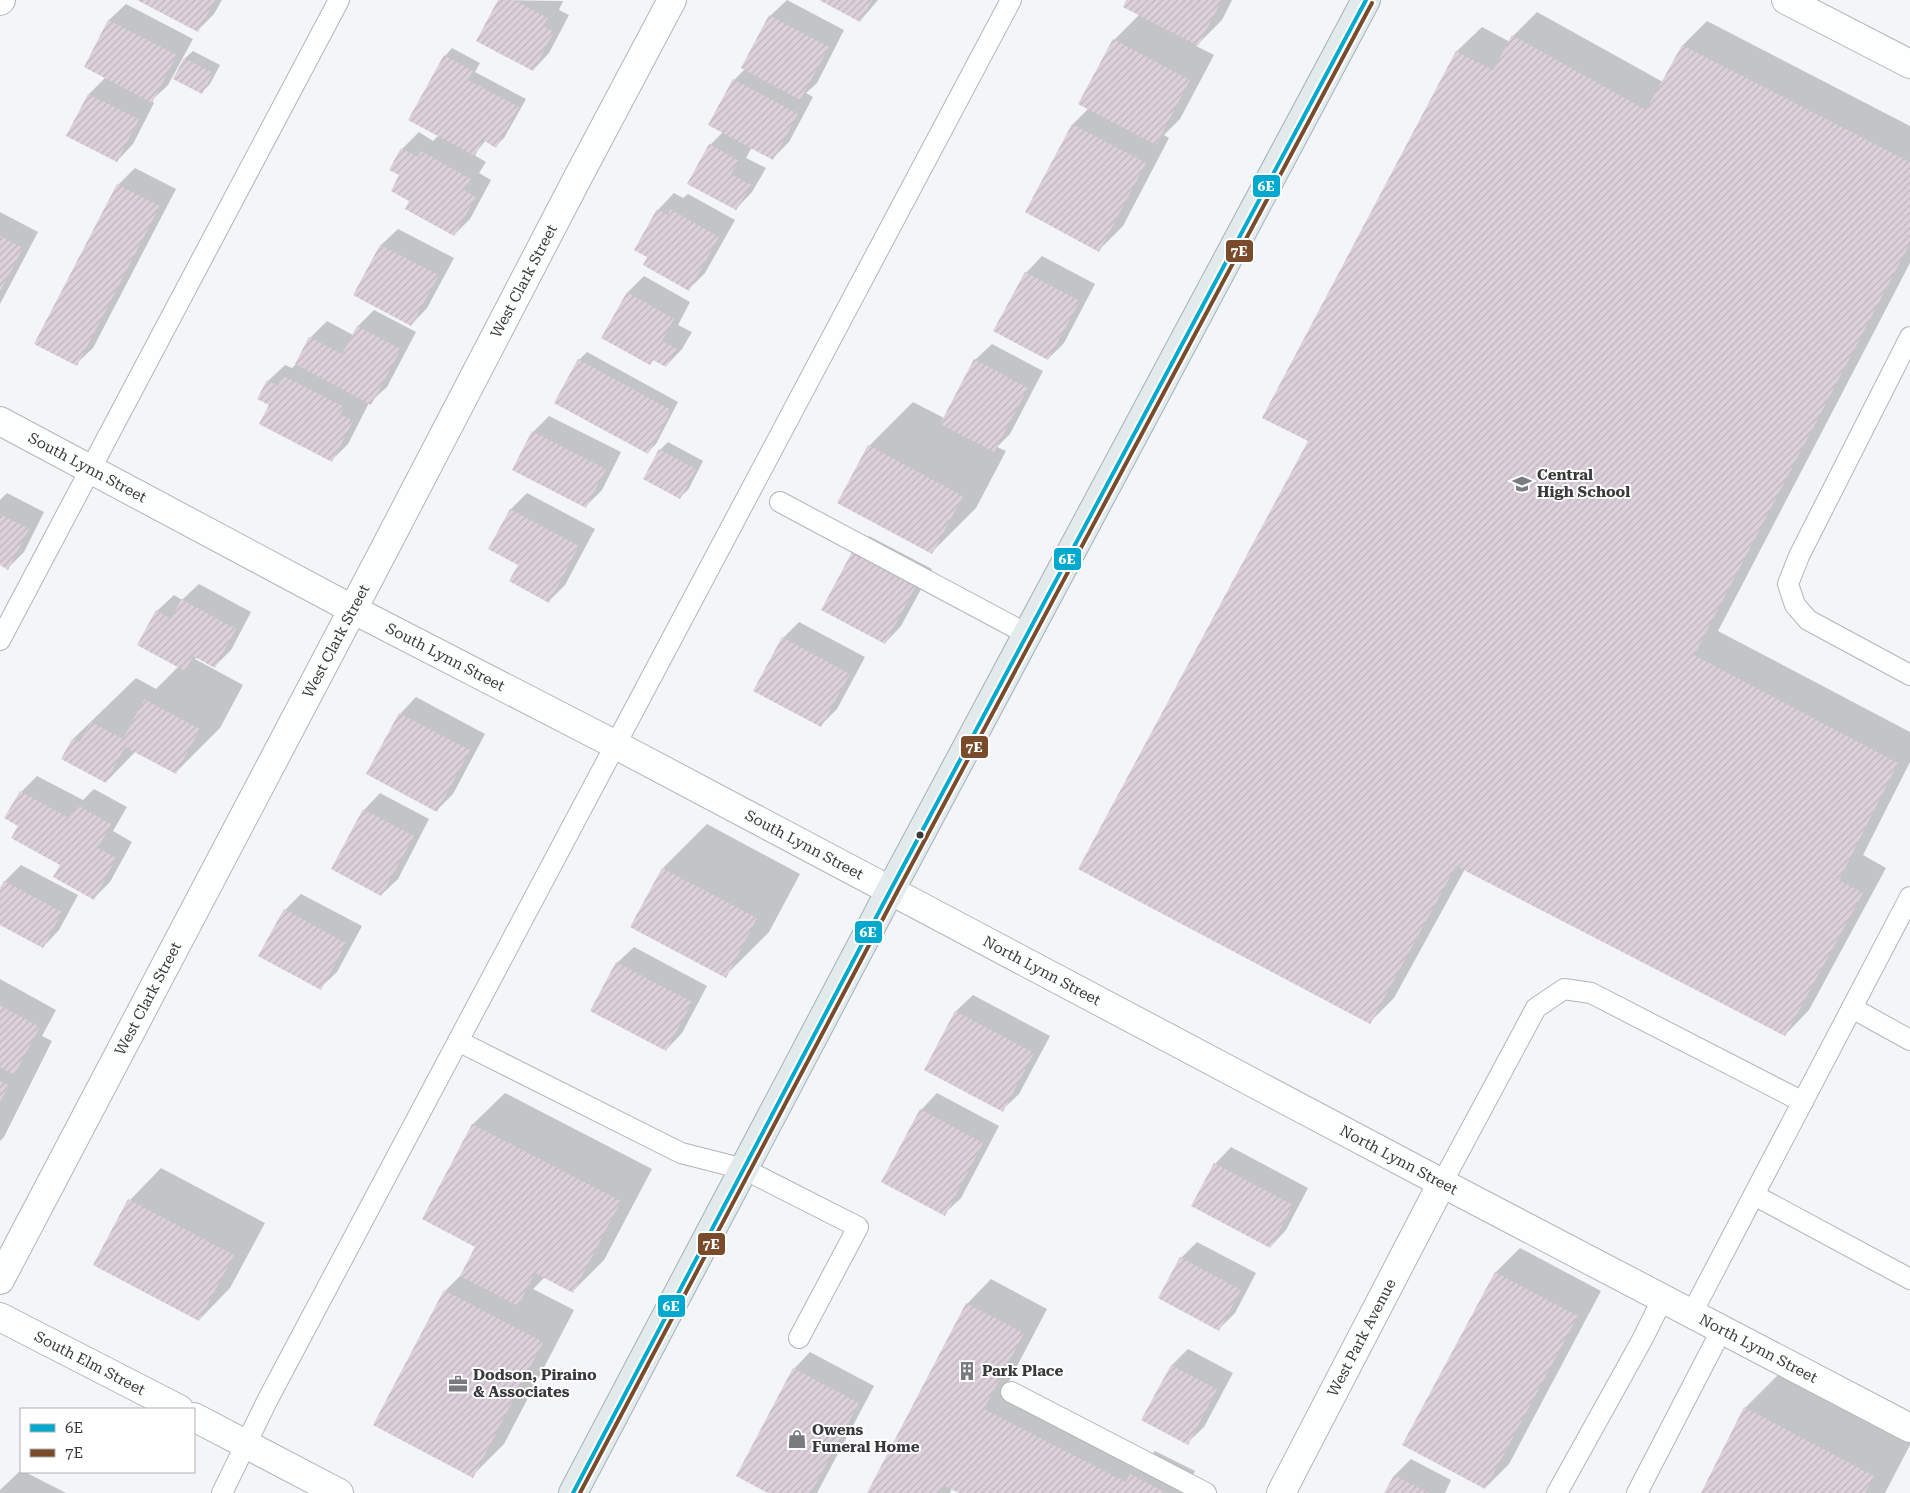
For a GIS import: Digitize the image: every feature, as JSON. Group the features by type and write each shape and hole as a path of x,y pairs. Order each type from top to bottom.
{"main road":[{"path":"573,1493 890,891 1366,0"}],"street":[{"name":"West Clark Street","path":"0,1280 576,179 672,0"},
{"path":"1786,0 1910,64"},
{"name":"South Lynn Street","path":"0,421 352,609 616,745 890,891"},
{"name":"North Lynn Street","path":"890,891 1910,1428"},
{"name":"West Park Avenue","path":"1280,1493 1442,1183"},
{"name":"South Elm Street","path":"0,1317 177,1408"},
{"path":"195,1418 339,1493"}],"lane":[{"path":"0,640 339,0"},
{"path":"222,1493 458,1041 1011,0"},
{"path":"1910,337 1806,541 1788,584 1795,605 1808,620 1910,675"},
{"path":"780,502 1028,634"},
{"path":"1692,1313 1910,897"},
{"path":"1442,1183 1536,1008 1564,989 1591,993 1802,1102"},
{"path":"1852,1008 1910,1040"},
{"path":"458,1041 681,1153 744,1168 858,1227 799,1338"},
{"path":"1754,1195 1910,1279"},
{"path":"1557,1493 1642,1340 1663,1298"},
{"path":"1637,1493 1722,1329"},
{"path":"1011,1392 1206,1493"}],"building":[{"path":"137,0 215,0 198,32"},
{"path":"498,0 514,0 548,18 543,26 554,32 533,71 476,41"},
{"path":"819,0 872,0 860,22"},
{"path":"1126,0 1222,0 1198,46 1123,7"},
{"path":"769,15 829,47 800,100 741,68"},
{"path":"108,20 177,55 152,103 84,67"},
{"path":"1512,35 1646,110 1682,45 1910,162 1910,243 1694,655 1898,763 1839,880 1863,893 1785,1036 1456,866 1370,1024 1078,869 1308,441 1262,418 1456,51 1493,70"},
{"path":"1113,39 1190,80 1156,145 1078,104"},
{"path":"444,55 473,71 468,80 519,107 496,148 483,140 475,156 408,120"},
{"path":"184,58 213,73 202,94 173,79"},
{"path":"733,79 798,114 773,160 708,125"},
{"path":"88,94 139,119 117,162 66,136"},
{"path":"1072,124 1146,163 1099,252 1025,212"},
{"path":"709,144 739,161 731,174 751,185 736,210 687,184"},
{"path":"401,148 418,157 421,151 471,179 464,190 476,197 454,236 405,209 409,201 391,191 399,175 389,170"},
{"path":"117,184 160,206 77,366 34,344"},
{"path":"657,209 668,215 670,209 719,237 689,291 643,265 647,257 634,250"},
{"path":"0,236 23,248 0,292"},
{"path":"380,245 439,275 411,326 353,295"},
{"path":"1025,272 1080,301 1048,360 993,331"},
{"path":"627,292 674,319 662,341 677,349 666,367 653,360 650,365 601,338"},
{"path":"357,326 401,349 371,405 295,364 309,337 342,354"},
{"path":"578,359 671,410 648,454 554,403"},
{"path":"974,359 1028,388 994,452 940,424"},
{"path":"283,376 344,407 340,414 353,421 332,462 259,424 269,405 257,399 267,380 278,386"},
{"path":"532,431 606,469 586,508 512,470"},
{"path":"868,445 963,496 932,554 837,503"},
{"path":"659,449 696,469 680,499 643,479"},
{"path":"510,509 579,546 549,603 509,581 518,565 488,549"},
{"path":"0,514 29,529 8,570 0,565"},
{"path":"852,552 916,586 885,644 821,610"},
{"path":"181,599 236,629 215,668 193,656 185,671 137,645 156,610 171,619"},
{"path":"782,637 850,674 821,727 753,691"},
{"path":"144,699 200,729 176,774 125,747 106,783 61,759 72,739 80,742 91,722 123,739"},
{"path":"399,713 470,750 437,812 366,774"},
{"path":"20,791 69,818 77,805 111,824 98,848 116,858 94,900 53,877 60,865 11,838 18,826 4,818"},
{"path":"363,809 414,836 381,896 331,869"},
{"path":"662,868 757,918 726,978 630,927"},
{"path":"4,881 62,912 43,948 0,925 0,888"},
{"path":"284,909 346,943 321,990 258,956"},
{"path":"616,962 692,1002 666,1051 590,1011"},
{"path":"0,1005 40,1027 14,1075 0,1067"},
{"path":"955,1011 1034,1053 1003,1112 924,1070"},
{"path":"0,1081 9,1085 0,1102"},
{"path":"920,1109 983,1143 945,1216 881,1182"},
{"path":"472,1124 621,1201 573,1293 535,1273 518,1306 460,1276 475,1247 422,1219"},
{"path":"1214,1163 1293,1205 1270,1248 1191,1206"},
{"path":"128,1199 234,1255 199,1321 93,1265"},
{"path":"1180,1257 1241,1290 1219,1331 1158,1298"},
{"path":"1495,1272 1578,1316 1485,1489 1402,1445"},
{"name":"Dodson, Piraino & Associates","path":"444,1290 543,1342 473,1478 373,1425"},
{"name":"Park Place","path":"966,1303 1024,1333 984,1409 1126,1482 1130,1474 1166,1493 959,1493 943,1485 939,1493 867,1493"},
{"path":"1171,1365 1217,1389 1188,1445 1141,1420"},
{"name":"Owens Funeral Home","path":"793,1368 859,1403 811,1493 768,1493 736,1476"},
{"path":"1744,1407 1874,1476 1865,1493 1701,1493"},
{"path":"1394,1475 1429,1493 1384,1493"}],"transit line":[{"name":"6E","path":"573,1493 890,891 1366,0"},
{"name":"7E","path":"580,1493 896,894 1372,3"}],"place":[{"name":"Central High School","path":"1522,484"},
{"name":"Park Place","path":"967,1371"},
{"name":"Dodson, Piraino & Associates","path":"458,1384"},
{"name":"Owens Funeral Home","path":"797,1439"}]}
